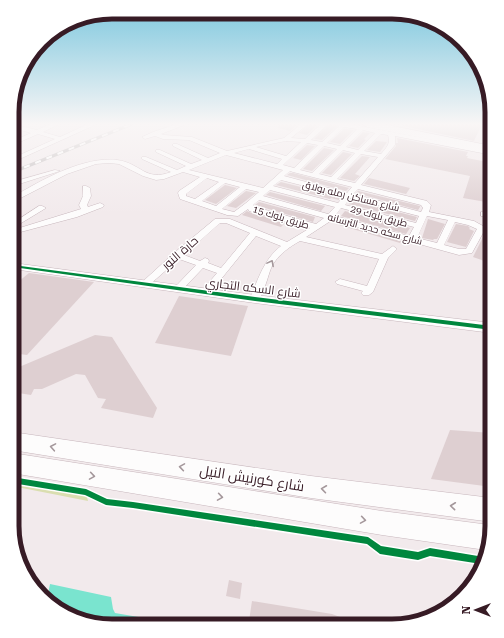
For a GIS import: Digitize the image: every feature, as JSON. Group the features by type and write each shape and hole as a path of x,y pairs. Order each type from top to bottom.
{"highway":[{"name":"شارع كورنيش النيل","path":"19,442 318,488 485,509"},
{"name":"شارع كورنيش النيل","path":"19,464 382,523 484,537"}],"street":[{"path":"164,154 190,166"},
{"path":"194,154 207,160"},
{"path":"19,182 71,166 107,161 119,161 154,178 162,178 224,154"},
{"path":"229,154 424,203 427,205 412,239"},
{"path":"273,154 288,158"},
{"path":"278,166 293,154"},
{"path":"206,176 182,193 183,197 235,214 249,205 279,177 291,170 311,154"},
{"path":"314,175 335,154"},
{"path":"332,180 357,154"},
{"path":"369,154 381,156"},
{"path":"255,299 274,258 287,245 330,217 383,154"},
{"path":"144,158 180,171 206,176 263,192"},
{"path":"19,197 41,184 94,162"},
{"name":"شارع مساكن رمله بولاق","path":"279,177 347,196 424,214 471,223 485,231"},
{"path":"196,202 224,181"},
{"path":"217,209 245,186"},
{"path":"86,188 87,196 83,205 86,211"},
{"name":"طريق بلوك 29","path":"263,192 339,206 418,226"},
{"name":"شارع سكه حديد الترسانه","path":"263,192 330,217 459,252 465,253 469,251 481,229"},
{"path":"19,230 86,211 100,205"},
{"name":"طريق بلوك 15","path":"249,205 252,209 316,227"},
{"path":"19,222 42,208"},
{"path":"440,246 452,219"},
{"name":"حارة النور","path":"145,284 216,222 225,221 255,232"},
{"path":"206,292 255,232 287,245"},
{"path":"299,238 384,257"},
{"path":"340,282 368,292 374,286 384,257 389,251 394,249"},
{"path":"178,255 204,262 223,272"},
{"path":"179,288 204,262"},
{"name":"شارع السكه التجاري","path":"19,267 255,299 485,327"}],"shaded area":[{"path":"19,483 83,495 87,497 88,501 19,487"},
{"path":"50,584 111,597 115,613 150,619 106,619 94,617 82,614 66,607 48,594"}],"building":[{"path":"298,154 307,154 301,160 293,158"},
{"path":"318,154 330,154 312,171 303,169"},
{"path":"341,154 352,154 331,175 322,173"},
{"path":"389,154 467,154 467,158 485,162 485,202 463,198 470,176 385,159"},
{"path":"362,156 370,157 355,174 360,176 354,181 340,178"},
{"path":"290,173 349,188 346,191 287,175"},
{"path":"369,178 410,188 406,194 364,184"},
{"path":"281,182 341,197 339,200 330,199 276,185"},
{"path":"225,185 237,188 216,204 205,200"},
{"path":"246,191 256,193 236,208 227,206"},
{"path":"358,191 420,207 418,210 356,193"},
{"path":"270,192 325,206 321,211 266,195"},
{"path":"351,200 417,217 415,221 349,204"},
{"path":"259,202 315,217 313,222 255,205"},
{"path":"247,211 285,223 281,227 242,215"},
{"path":"345,211 410,228 406,234 341,216"},
{"path":"428,219 445,224 437,239 433,240 422,238"},
{"path":"337,223 401,241 400,243 336,224"},
{"path":"456,224 468,226 470,228 469,229 474,231 466,247 447,242"},
{"path":"484,235 485,235 485,261 473,257"},
{"path":"29,273 94,282 27,355 19,354 19,281"},
{"path":"179,296 248,306 231,356 155,343"},
{"path":"95,335 112,337 157,408 153,418 101,408 106,399 98,398 85,375 76,374 42,389 34,389 31,395 19,393 19,367"},
{"path":"450,430 485,432 485,486 431,479"},
{"path":"229,580 242,583 240,599 226,596"},
{"path":"252,601 332,614 340,617 341,619 249,619"}],"railway":[{"path":"19,170 58,154"}],"cycle path":[{"path":"19,267 255,299 485,327"},
{"path":"19,481 86,492 106,502 368,541 380,550 418,556 430,552 479,559"}]}
